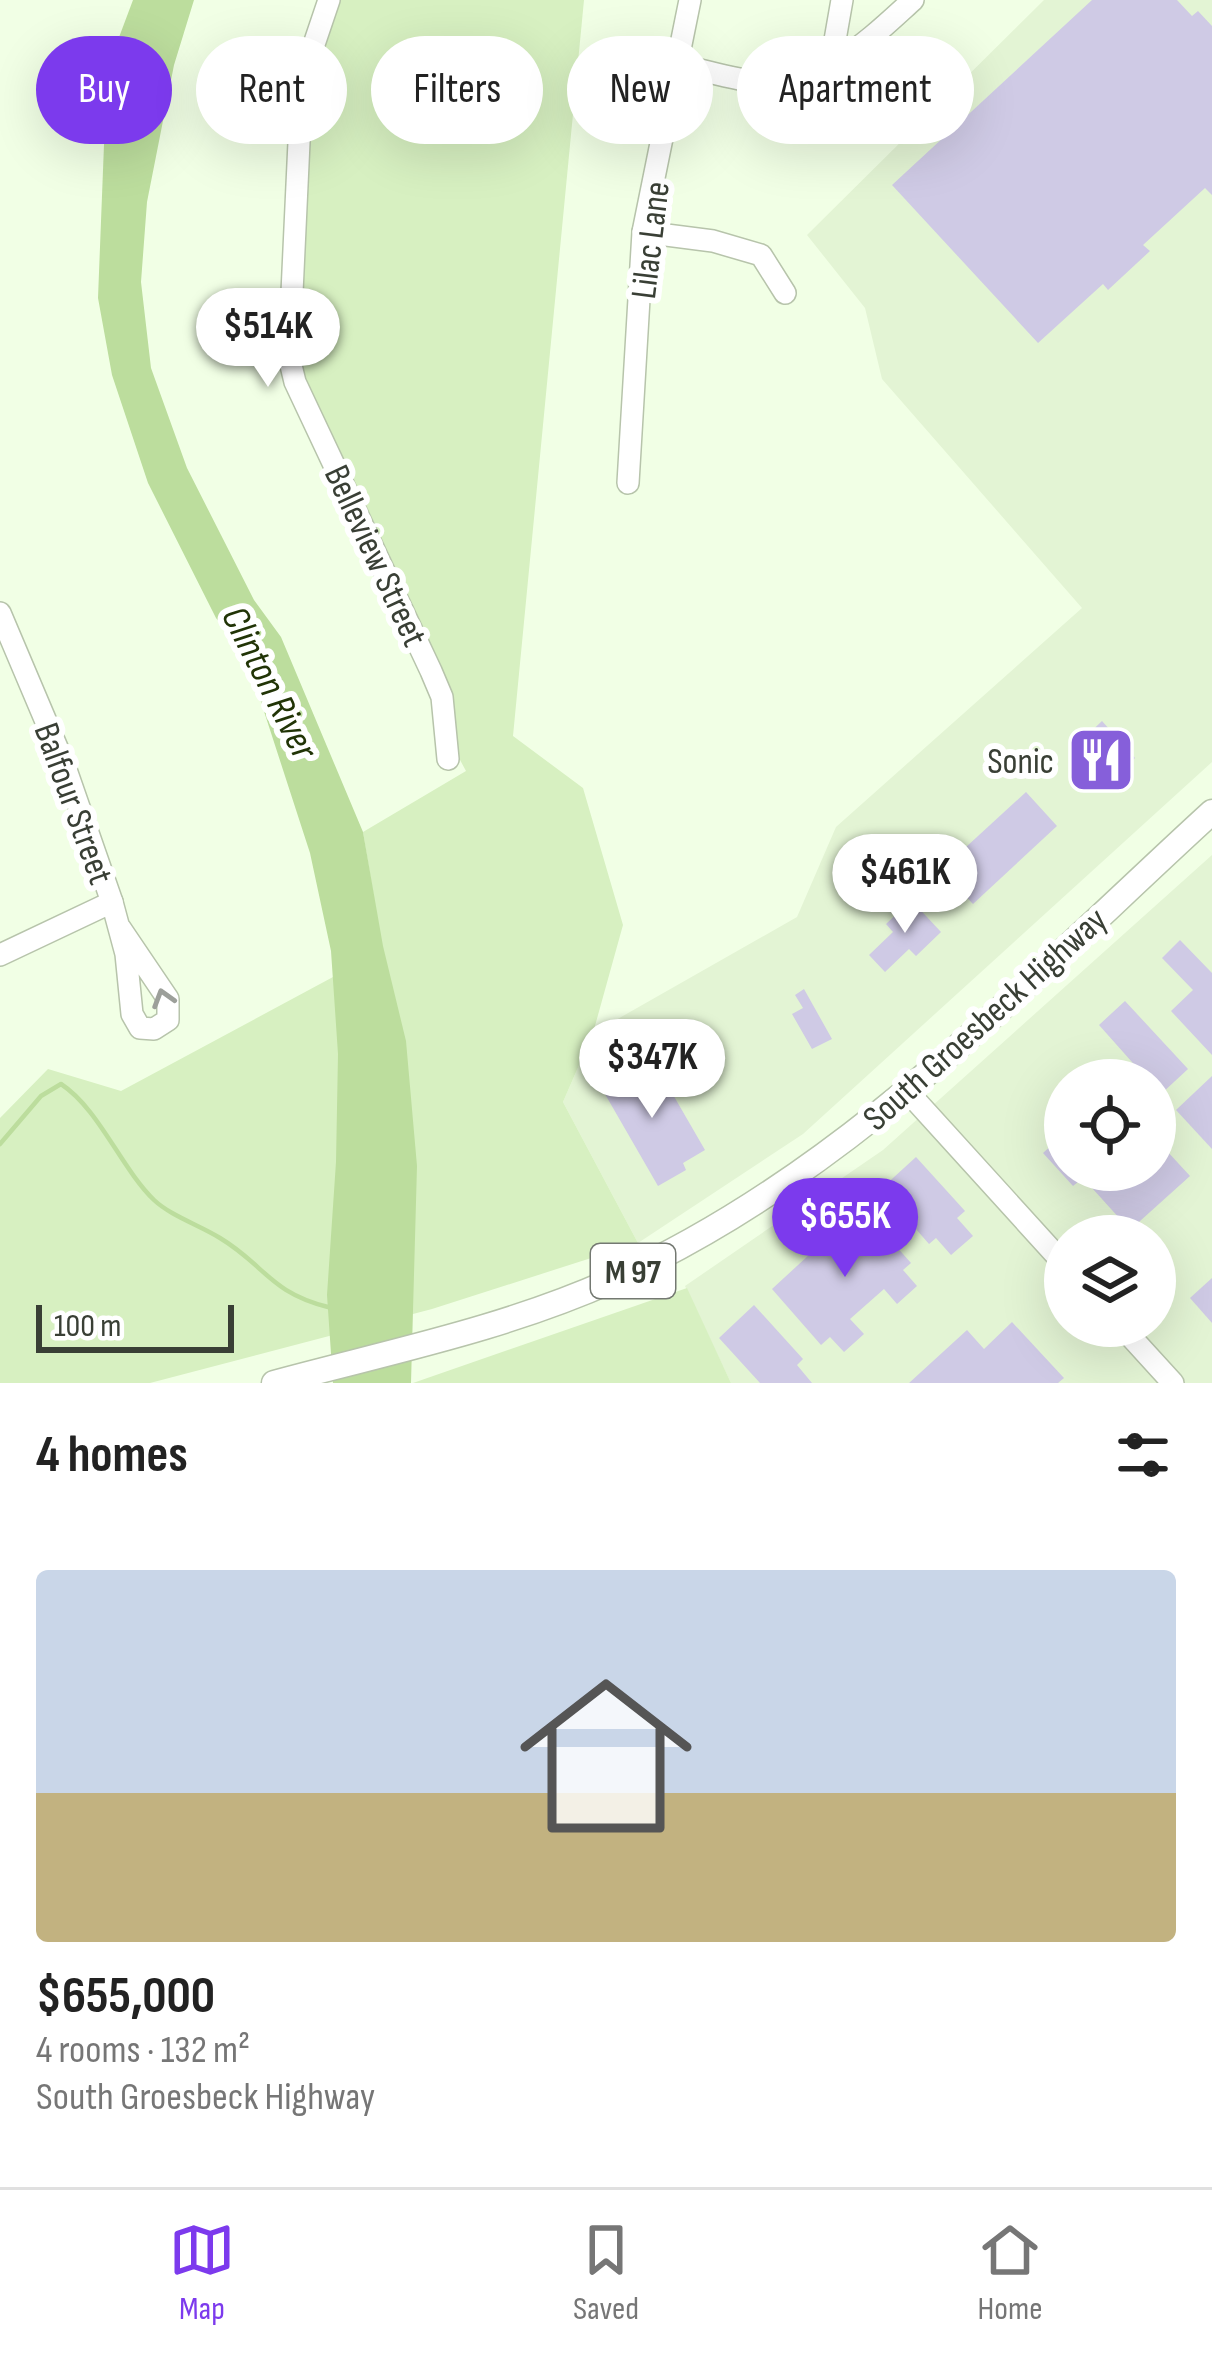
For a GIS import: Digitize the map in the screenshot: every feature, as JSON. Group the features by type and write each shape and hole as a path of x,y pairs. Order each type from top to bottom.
{"main road":[{"name":"South Groesbeck Highway","path":"274,1383 431,1344 570,1299 678,1248 789,1183 907,1091 1212,812"}],"street":[{"name":"Belleview Street","path":"329,0 304,74 301,99 289,357 295,382 442,698 448,759"},
{"name":"Lilac Lane","path":"683,36 690,0"},
{"path":"836,36 842,0"},
{"path":"869,36 913,0"},
{"name":"Lilac Lane","path":"628,483 644,232 662,144"},
{"path":"644,232 713,241 761,255 785,293"},
{"name":"Balfour Street","path":"0,613 64,764 121,928"},
{"path":"0,955 112,902"},
{"path":"907,1091 1044,1242"},
{"path":"1140,1347 1173,1383"}],"shaded area":[{"path":"329,0 584,0 581,36 567,36 570,144 513,736 583,788 623,925 593,1033 563,1102 638,1243 432,1309 150,1383 0,1383 0,1118 48,1069 121,1091 382,946 363,832 466,771 446,734 442,697 295,382 300,144 347,144 347,36 319,36"},
{"path":"1044,0 1212,0 1212,762 803,1134 638,1243 563,1102 593,1033 797,917 836,827 1082,608 882,379 865,308 807,235 899,144 974,144 974,69"},
{"path":"1212,855 1212,1383 731,1383 685,1286 883,1150"},
{"path":"687,1288 731,1383 413,1383"}],"water":[{"path":"133,0 194,0 172,75 172,36 120,36"},
{"name":"Clinton River","path":"104,144 158,144 147,202 141,282 151,368 187,468 254,600 281,637 363,832 406,1041 417,1166 411,1383 333,1383 327,1295 338,1054 331,951 310,853 247,659 216,618 148,483 112,375 98,298"}],"building":[{"path":"1092,0 1177,0 1192,16 1198,11 1212,26 1212,195 1205,188 1143,245 1150,251 1108,290 1103,284 1038,343 892,185 936,144 974,144 974,109"},
{"path":"1102,721 1135,758 1121,772 1129,780 1116,792 1077,745"},
{"path":"1026,792 1057,826 973,904 941,870"},
{"path":"911,900 941,932 916,956 909,949 885,972 869,955 893,932 886,924"},
{"path":"1180,940 1212,973 1212,1055 1171,1011 1193,990 1162,958"},
{"path":"804,989 832,1039 812,1049 792,1014 803,1008 795,995"},
{"path":"1125,1001 1188,1069 1176,1080 1176,1059 1129,1059 1099,1025"},
{"path":"617,1062 630,1083 657,1067 705,1150 683,1163 686,1170 658,1186 594,1075"},
{"path":"1212,1076 1212,1149 1176,1110"},
{"path":"916,1157 965,1211 957,1218 973,1236 951,1255 936,1238 929,1244 881,1189"},
{"path":"1176,1161 1190,1176 1176,1189"},
{"path":"1095,1191 1173,1191 1147,1215 1116,1215"},
{"path":"861,1207 911,1263 903,1270 917,1286 897,1304 884,1289 850,1319 864,1334 844,1352 830,1337 821,1345 772,1289"},
{"path":"1212,1278 1212,1323 1190,1298"},
{"path":"754,1305 803,1359 797,1365 812,1383 760,1383 719,1338"},
{"path":"1012,1322 1064,1378 1058,1383 909,1383 967,1330 984,1349"}],"waterway":[{"path":"0,1144 41,1096 61,1084 87,1108 154,1200 235,1248 293,1294 328,1307"}],"place":[{"name":"Sonic","path":"1101,760"}]}
